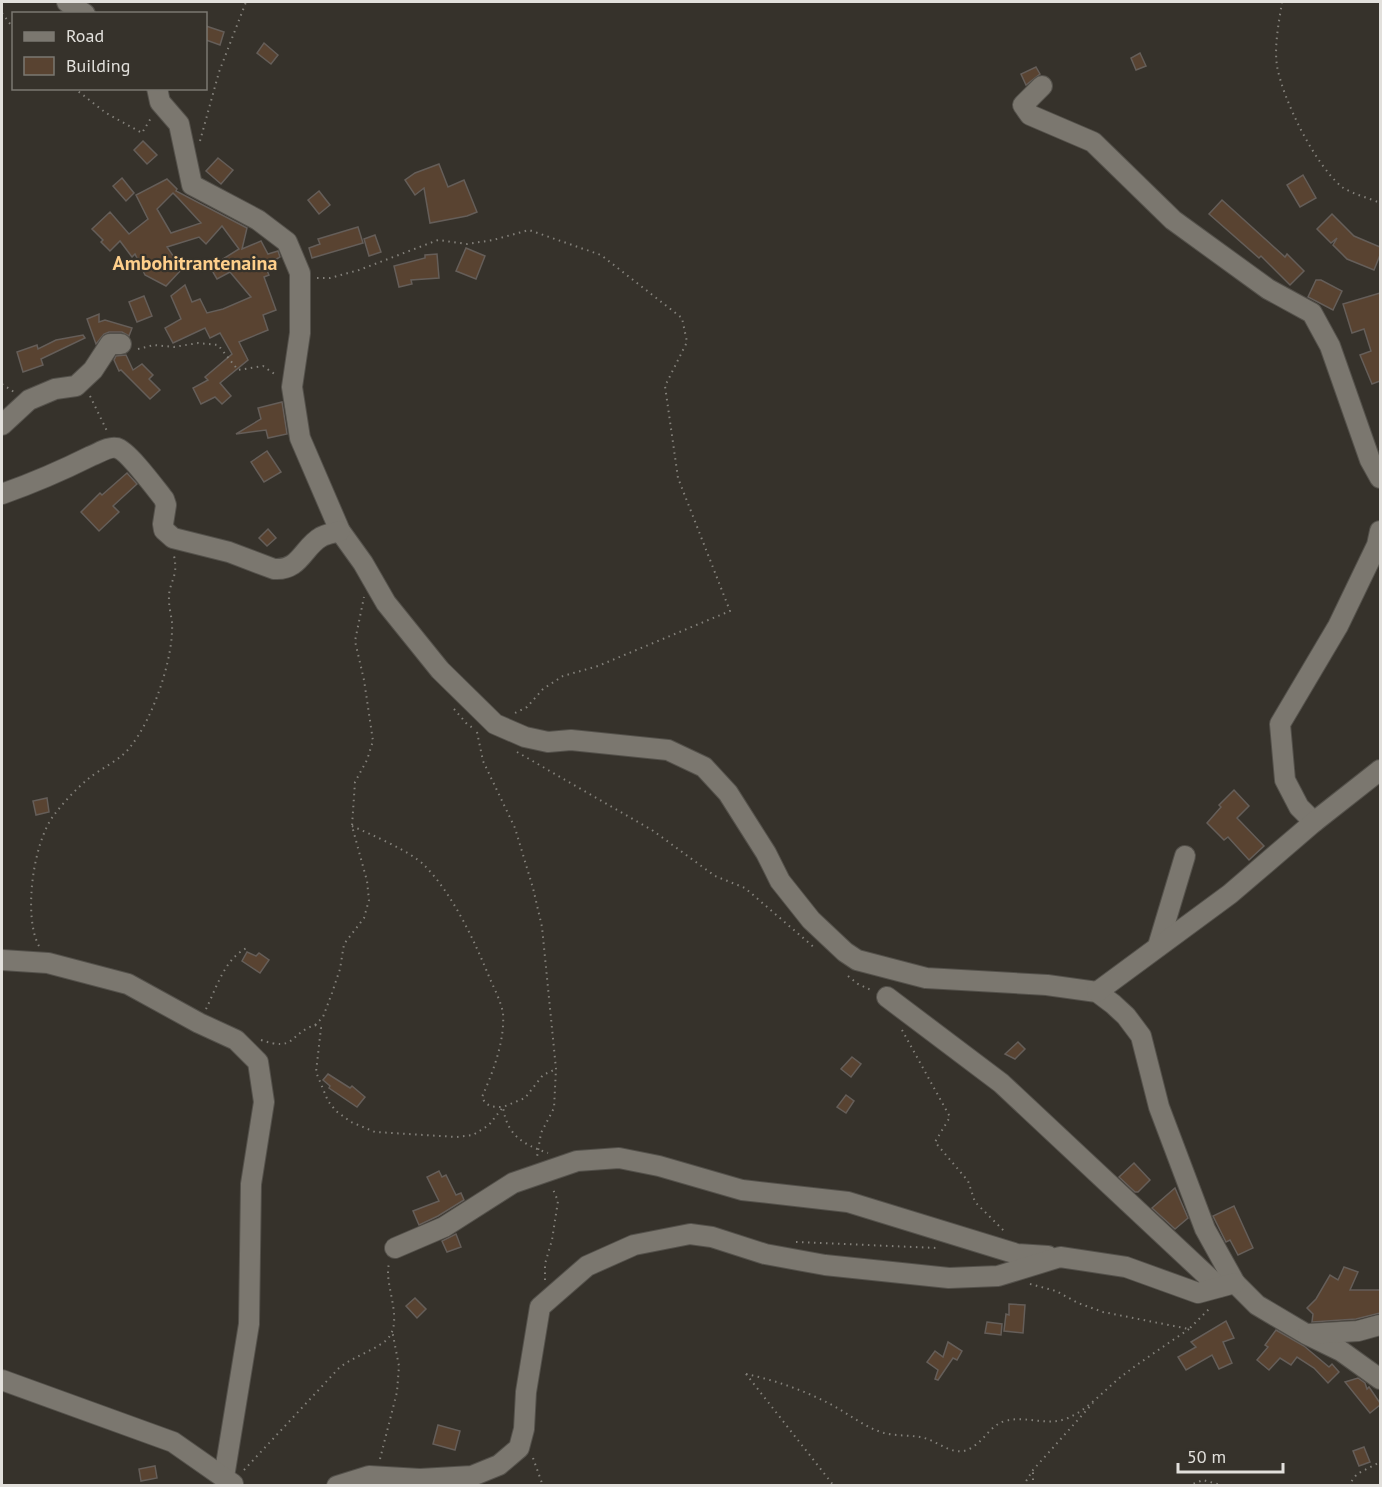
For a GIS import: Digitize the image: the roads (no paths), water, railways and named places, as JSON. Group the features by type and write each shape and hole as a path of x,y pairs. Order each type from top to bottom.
{"street":[{"path":"67,2 82,12"},
{"path":"1042,86 1023,105 1030,115 1092,142 1173,220 1268,289 1312,313 1330,346 1370,460 1380,478"},
{"path":"158,95 179,124 192,185 258,220 287,242 300,273 300,333 292,387 300,438 340,531 363,562 386,603 486,729 548,742 571,740 668,750 704,767 728,793 766,853 780,881 805,912 839,947 857,960 926,978 1047,985 1097,992 1126,1016 1141,1036 1159,1107 1227,1285"},
{"path":"2,424 28,400 55,389 76,386 93,370 110,344 121,344"},
{"path":"2,494 48,478 102,451 115,447 122,450 135,463 164,499 166,505 164,530 173,538 229,552 274,569 281,569 298,561 320,537 340,531"},
{"path":"1314,822 1299,807 1285,780 1280,724 1338,626 1377,544 1380,531"},
{"path":"1097,992 1230,894 1314,822 1380,770"},
{"path":"1158,946 1185,856"},
{"path":"2,960 48,963 128,984 199,1023 236,1040 258,1062 264,1102 251,1184 249,1324 230,1481 173,1442 2,1380"},
{"path":"887,997 1001,1083 1227,1285 1305,1334 1341,1352 1380,1379"},
{"path":"395,1248 444,1227 513,1182 577,1161 619,1158 659,1166 742,1190 848,1202 1017,1254 1060,1257 1126,1268 1198,1293 1227,1285"},
{"path":"337,1485 369,1476 420,1479 472,1476 499,1465 519,1448 524,1429 526,1392 540,1307 587,1266 634,1245 690,1234 712,1237 765,1254 825,1265 949,1278 998,1276 1060,1257"},
{"path":"1305,1334 1358,1331 1380,1325"}],"district":[{"name":"Ambohitrantenaina","path":"195,263"}]}
